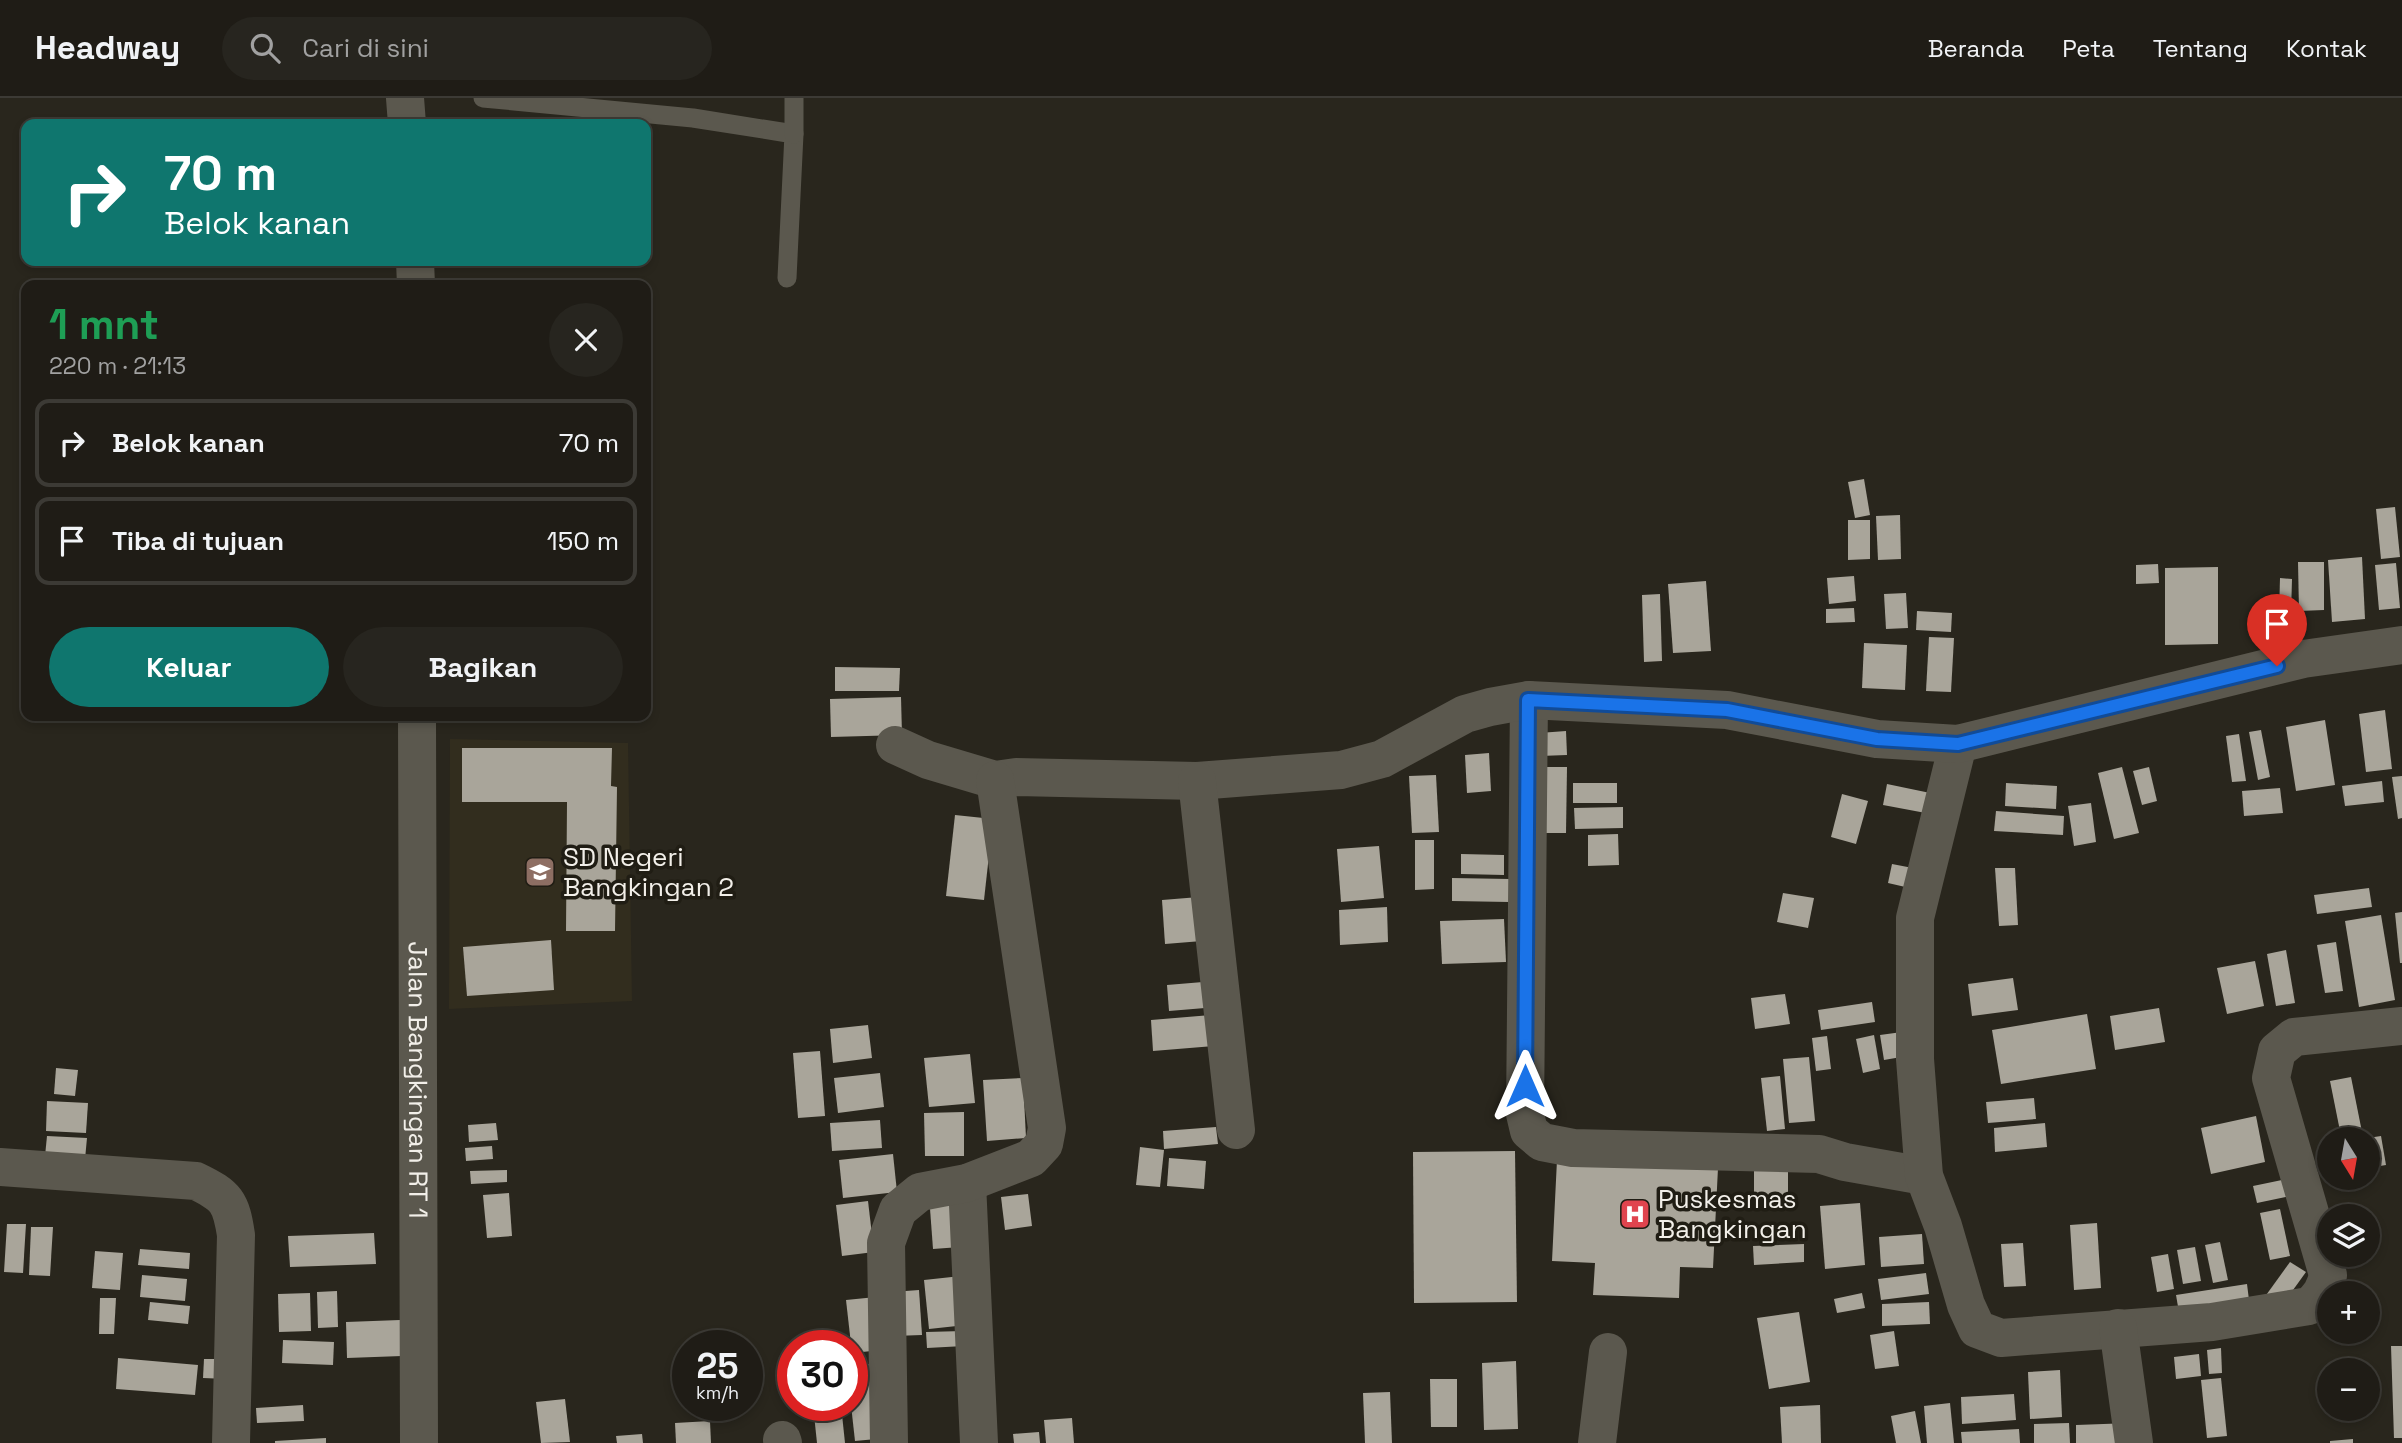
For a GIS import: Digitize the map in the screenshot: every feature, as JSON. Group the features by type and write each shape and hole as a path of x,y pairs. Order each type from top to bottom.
{"street":[{"path":"895,745 928,760 995,780 1016,777 1197,781 1340,770 1382,759 1465,714 1528,700 1727,710 1877,739 1958,744 2304,659 2402,645"},
{"path":"1528,700 1525,1114 1529,1131 1542,1142 1573,1148 1650,1152 1819,1154 1845,1162 1924,1176"},
{"name":"Jalan Bangkingan RT 1","path":"417,721 419,1443"},
{"path":"1958,744 1915,918 1915,1059 1924,1176 1943,1226 1966,1305 1977,1329 2001,1338 2212,1322 2309,1306 2319,1298 2326,1287 2328,1276 2271,1078 2277,1051 2294,1038 2402,1026"},
{"path":"889,1443 886,1242 898,1210 920,1192 967,1183 1031,1158 1044,1144 1047,1128 995,780"},
{"path":"1197,781 1236,1130"},
{"path":"0,1167 196,1181 218,1192 232,1210 236,1235 231,1443"},
{"path":"967,1183 979,1443"},
{"path":"2118,1328 2134,1443"},
{"path":"1597,1443 1608,1352"}],"lane":[{"path":"483,98 693,118 794,134"},
{"path":"787,278 794,98"}],"shaded area":[{"name":"SD Negeri Bangkingan 2","path":"450,739 628,743 632,1001 449,1009"}],"building":[{"path":"1864,479 1870,515 1855,518 1848,482"},
{"path":"2395,507 2400,557 2381,559 2376,509"},
{"path":"1900,515 1901,559 1878,560 1876,516"},
{"path":"1848,520 1870,520 1870,559 1848,560"},
{"path":"2362,557 2365,619 2332,622 2328,560"},
{"path":"2298,562 2324,562 2324,610 2299,611"},
{"path":"2396,563 2400,608 2379,610 2375,565"},
{"path":"2158,564 2159,583 2136,584 2136,565"},
{"path":"2218,567 2218,644 2165,645 2165,568"},
{"path":"1854,576 1856,601 1829,604 1827,578"},
{"path":"2280,578 2292,579 2291,614 2279,614"},
{"path":"1706,581 1711,651 1673,653 1668,584"},
{"path":"1906,593 1908,628 1886,629 1884,594"},
{"path":"1660,594 1662,661 1644,662 1642,595"},
{"path":"1854,608 1855,622 1826,623 1826,609"},
{"path":"1917,611 1952,613 1951,632 1916,630"},
{"path":"1929,637 1954,638 1951,692 1926,691"},
{"path":"1864,643 1907,645 1905,690 1862,688"},
{"path":"835,667 900,668 899,691 835,691"},
{"path":"901,697 902,735 831,737 830,699"},
{"path":"2385,710 2392,769 2366,772 2359,714"},
{"path":"2325,720 2335,785 2296,791 2286,727"},
{"path":"2261,730 2270,777 2258,780 2249,732"},
{"path":"1566,731 1567,755 1540,756 1539,733"},
{"path":"2239,734 2246,781 2232,782 2226,736"},
{"path":"462,748 612,748 611,786 617,787 615,931 566,931 567,802 462,802"},
{"path":"1489,753 1491,791 1467,793 1465,755"},
{"path":"1542,767 1567,767 1566,833 1541,833"},
{"path":"2122,767 2139,833 2114,839 2098,773"},
{"path":"2149,767 2157,801 2142,805 2133,771"},
{"path":"1436,775 1439,832 1412,833 1409,776"},
{"path":"2402,776 2402,818 2398,819 2392,777"},
{"path":"2382,781 2384,802 2345,806 2342,786"},
{"path":"1573,783 1617,783 1617,803 1573,803"},
{"path":"2006,783 2057,786 2056,809 2005,806"},
{"path":"1887,784 1935,794 1931,814 1883,805"},
{"path":"2280,788 2283,813 2244,816 2242,791"},
{"path":"1842,794 1868,801 1856,844 1831,837"},
{"path":"2091,803 2096,842 2074,846 2068,806"},
{"path":"1623,807 1623,828 1575,829 1574,808"},
{"path":"1996,811 2064,816 2063,835 1994,831"},
{"path":"955,815 993,819 984,900 946,896"},
{"path":"1618,834 1619,865 1588,866 1588,835"},
{"path":"1415,840 1434,840 1434,889 1415,890"},
{"path":"1379,846 1384,898 1341,902 1337,849"},
{"path":"1461,854 1504,855 1504,875 1461,874"},
{"path":"1892,864 1918,869 1914,889 1888,883"},
{"path":"1995,868 2015,868 2018,925 1999,926"},
{"path":"1452,878 1510,879 1509,902 1452,901"},
{"path":"2369,888 2372,907 2317,914 2314,895"},
{"path":"1783,893 1814,898 1808,928 1777,922"},
{"path":"1199,897 1202,941 1165,944 1162,900"},
{"path":"1387,907 1388,942 1340,945 1339,910"},
{"path":"2402,912 2402,963 2400,963 2395,913"},
{"path":"2381,915 2395,1000 2359,1007 2345,921"},
{"path":"1504,919 1506,962 1442,964 1440,921"},
{"path":"551,940 554,990 467,996 463,947"},
{"path":"2336,942 2343,991 2325,993 2317,945"},
{"path":"2286,950 2295,1003 2276,1006 2267,954"},
{"path":"2255,961 2264,1006 2227,1014 2217,968"},
{"path":"2013,978 2018,1010 1972,1016 1968,984"},
{"path":"1203,982 1205,1008 1169,1011 1167,985"},
{"path":"1785,994 1790,1024 1755,1029 1751,998"},
{"path":"1872,1002 1875,1022 1821,1030 1818,1010"},
{"path":"2159,1008 2165,1042 2115,1050 2110,1016"},
{"path":"2087,1014 2096,1069 2001,1084 1992,1030"},
{"path":"1211,1015 1214,1046 1153,1051 1151,1020"},
{"path":"868,1025 872,1058 833,1063 830,1029"},
{"path":"1902,1032 1907,1056 1884,1060 1880,1035"},
{"path":"1874,1035 1880,1069 1863,1073 1856,1039"},
{"path":"1827,1036 1831,1069 1816,1071 1812,1038"},
{"path":"820,1051 825,1116 798,1118 793,1053"},
{"path":"970,1054 975,1103 929,1107 924,1058"},
{"path":"1809,1057 1815,1121 1789,1123 1783,1059"},
{"path":"56,1068 78,1070 75,1096 54,1094"},
{"path":"880,1073 884,1107 838,1113 834,1078"},
{"path":"1780,1076 1785,1129 1767,1131 1761,1078"},
{"path":"2351,1077 2361,1127 2339,1127 2330,1081"},
{"path":"1023,1078 1026,1138 987,1141 983,1080"},
{"path":"2034,1098 2036,1119 1988,1123 1986,1102"},
{"path":"47,1101 88,1103 86,1133 46,1131"},
{"path":"964,1112 964,1156 925,1156 924,1113"},
{"path":"2256,1116 2265,1162 2211,1174 2201,1128"},
{"path":"880,1120 882,1148 832,1151 830,1123"},
{"path":"496,1123 498,1140 469,1142 468,1125"},
{"path":"2045,1123 2047,1147 1995,1152 1994,1128"},
{"path":"1216,1127 1218,1144 1164,1149 1163,1131"},
{"path":"47,1136 87,1138 85,1159 45,1156"},
{"path":"2380,1136 2386,1165 2380,1166"},
{"path":"492,1146 493,1159 466,1161 465,1148"},
{"path":"1140,1147 1164,1150 1160,1187 1136,1185"},
{"path":"1515,1151 1517,1302 1414,1303 1413,1152"},
{"path":"893,1154 897,1192 843,1198 839,1160"},
{"path":"1169,1158 1206,1161 1204,1189 1167,1186"},
{"name":"Puskesmas Bangkingan","path":"1557,1160 1718,1168 1713,1268 1680,1267 1679,1298 1593,1295 1595,1263 1552,1261"},
{"path":"1754,1163 1788,1163 1788,1197 1754,1197"},
{"path":"507,1170 507,1182 471,1184 470,1171"},
{"path":"2296,1177 2300,1194 2257,1203 2253,1186"},
{"path":"509,1193 512,1236 487,1238 483,1195"},
{"path":"957,1194 960,1247 933,1249 929,1195"},
{"path":"1028,1194 1032,1226 1005,1230 1001,1197"},
{"path":"868,1201 874,1252 842,1256 836,1205"},
{"path":"1860,1203 1865,1265 1825,1269 1820,1206"},
{"path":"2280,1209 2290,1256 2270,1260 2260,1213"},
{"path":"2097,1223 2101,1288 2074,1290 2070,1225"},
{"path":"7,1224 26,1224 23,1273 4,1272"},
{"path":"31,1227 53,1227 50,1276 29,1275"},
{"path":"374,1233 376,1264 290,1267 288,1236"},
{"path":"1922,1234 1924,1264 1881,1267 1879,1237"},
{"path":"2220,1242 2228,1280 2213,1283 2205,1245"},
{"path":"2023,1243 2026,1286 2004,1287 2001,1244"},
{"path":"1804,1244 1804,1262 1754,1265 1753,1246"},
{"path":"2195,1247 2201,1281 2183,1284 2177,1250"},
{"path":"140,1249 190,1253 189,1269 138,1265"},
{"path":"95,1251 123,1253 120,1290 92,1288"},
{"path":"2168,1254 2174,1289 2157,1292 2151,1257"},
{"path":"2290,1262 2306,1272 2280,1308 2264,1298"},
{"path":"1926,1273 1929,1294 1881,1300 1878,1279"},
{"path":"142,1275 187,1279 185,1301 140,1297"},
{"path":"961,1276 966,1325 929,1329 924,1280"},
{"path":"2247,1284 2250,1308 2180,1318 2176,1295"},
{"path":"919,1290 922,1335 894,1336 892,1292"},
{"path":"337,1291 338,1327 318,1328 317,1292"},
{"path":"310,1293 311,1331 279,1332 278,1294"},
{"path":"1862,1293 1865,1308 1837,1313 1834,1299"},
{"path":"876,1297 882,1350 868,1351 868,1330 849,1330 846,1300"},
{"path":"100,1298 116,1298 114,1334 99,1334"},
{"path":"150,1302 190,1306 188,1324 148,1320"},
{"path":"1929,1302 1930,1324 1882,1326 1882,1304"},
{"path":"1799,1312 1810,1382 1769,1389 1757,1318"},
{"path":"400,1320 402,1356 347,1358 346,1322"},
{"path":"963,1331 964,1346 927,1348 926,1332"},
{"path":"1894,1331 1899,1366 1875,1369 1870,1335"},
{"path":"283,1340 334,1342 333,1365 282,1363"},
{"path":"2391,1346 2402,1346 2402,1438 2394,1438"},
{"path":"2221,1348 2222,1373 2209,1374 2207,1350"},
{"path":"2199,1354 2201,1376 2176,1379 2174,1357"},
{"path":"118,1358 198,1365 195,1395 116,1389"},
{"path":"204,1359 228,1359 227,1379 203,1378"},
{"path":"1516,1361 1518,1429 1484,1430 1482,1363"},
{"path":"880,1363 887,1438 855,1441 853,1421 868,1421 868,1364"},
{"path":"2060,1370 2062,1417 2030,1419 2028,1372"},
{"path":"2221,1378 2227,1436 2207,1438 2201,1380"},
{"path":"1430,1379 1457,1379 1457,1427 1431,1427"},
{"path":"1390,1392 1392,1443 1365,1443 1363,1393"},
{"path":"2014,1394 2016,1420 1962,1424 1961,1397"},
{"path":"565,1399 570,1442 541,1443 536,1402"},
{"path":"1950,1403 1954,1443 1927,1443 1924,1406"},
{"path":"303,1405 304,1421 257,1423 256,1408"},
{"path":"1820,1405 1821,1443 1782,1443 1780,1407"},
{"path":"1915,1411 1921,1443 1896,1443 1891,1416"},
{"path":"1072,1418 1074,1443 1046,1443 1044,1420"},
{"path":"710,1421 711,1443 676,1443 675,1423"},
{"path":"815,1421 843,1421 845,1443 817,1443"},
{"path":"2069,1423 2070,1443 2034,1443 2034,1424"},
{"path":"2131,1423 2132,1443 2076,1443 2076,1425"},
{"path":"2019,1429 2020,1443 1962,1443 1961,1432"},
{"path":"1039,1432 1040,1443 1014,1443 1013,1434"},
{"path":"642,1434 643,1443 617,1443 616,1436"},
{"path":"326,1438 326,1443 275,1443 275,1441"},
{"path":"2353,1439 2353,1443 2330,1443 2330,1441"}],"place":[{"name":"SD Negeri Bangkingan 2","path":"540,872"},
{"name":"Puskesmas Bangkingan","path":"1635,1214"}],"route":[{"path":"1525,1086 1528,700 1727,710 1877,739 1958,744 2277,666"}]}
